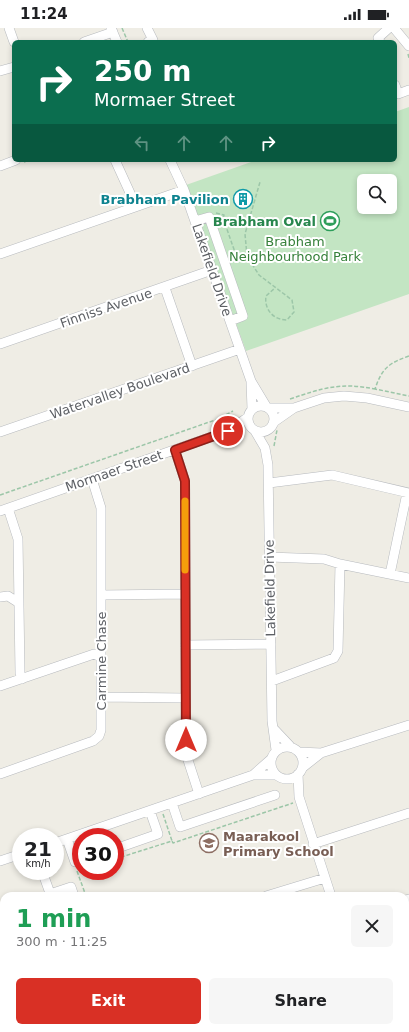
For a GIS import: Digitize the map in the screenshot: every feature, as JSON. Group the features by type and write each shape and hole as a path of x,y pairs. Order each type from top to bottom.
{"street":[{"path":"9,28 13,40"},
{"path":"147,28 152,40"},
{"path":"379,40 378,38 389,28"},
{"path":"394,28 409,46"},
{"path":"89,40 112,30 116,40"},
{"path":"0,72 12,68"},
{"path":"397,91 398,94 409,90"},
{"path":"0,166 12,162"},
{"path":"116,162 136,206"},
{"name":"Lakefield Drive","path":"171,162 184,190 251,381 268,407"},
{"path":"0,254 184,190"},
{"path":"195,221 209,217 243,316 230,321"},
{"name":"Finniss Avenue","path":"0,344 165,288 212,270"},
{"path":"165,288 192,366"},
{"name":"Watervalley Boulevard","path":"0,432 240,349"},
{"name":"Lakefield Drive","path":"251,381 252,409"},
{"path":"294,408 274,426 262,432 254,430 248,424 247,418 252,409 259,405 268,407 294,408 324,398 344,396 367,398 409,407"},
{"path":"268,407 273,414 274,426"},
{"name":"Mormaer Street","path":"4,510 228,431 247,418"},
{"name":"Lakefield Drive","path":"265,448 274,426"},
{"name":"Lakefield Drive","path":"254,430 265,448 269,483 272,724 276,750"},
{"name":"Mormaer Street","path":"228,431 254,430"},
{"path":"175,450 185,481 186,754 199,794"},
{"path":"269,483 332,475 408,493 390,574"},
{"name":"Carmine Chase","path":"0,774 93,741 99,736 102,730 101,508 92,479"},
{"path":"4,510 18,540 20,673 22,679"},
{"path":"270,557 324,559 340,564 409,578"},
{"path":"272,681 334,658 338,651 340,564"},
{"path":"101,595 185,594"},
{"path":"0,597 8,596 19,603"},
{"path":"185,645 271,644"},
{"path":"0,686 94,654 101,657"},
{"path":"101,697 186,698"},
{"path":"272,724 290,746 299,752 303,759 300,771 300,799 330,892"},
{"path":"299,752 322,753 409,725"},
{"path":"64,840 253,775 271,759 276,750 282,747 290,746"},
{"path":"253,775 290,779 322,753"},
{"path":"271,759 272,770 300,799"},
{"path":"172,803 180,827 275,795"},
{"path":"124,846 158,834 150,810"},
{"path":"314,844 409,813"},
{"path":"67,839 72,853"},
{"path":"0,861 12,857"},
{"path":"279,892 325,878"},
{"path":"45,880 49,892"},
{"path":"58,892 71,887 73,892"}],"path":[{"path":"122,28 127,40"},
{"path":"260,182 247,225 244,242 247,256 259,275 292,300 294,312 287,320 274,316 268,311 265,302 266,296 275,288"},
{"path":"212,211 224,215 223,218 238,259"},
{"path":"223,218 247,225"},
{"path":"225,263 247,256"},
{"path":"376,389 379,377 387,367 393,362 409,356"},
{"path":"284,400 318,389 354,385 409,396"},
{"path":"0,495 218,419 233,411"},
{"path":"274,426 276,432 274,453"},
{"path":"124,856 172,841 173,843 300,799"},
{"path":"160,807 172,841"},
{"path":"80,880 85,892"}],"green space":[{"name":"Brabham Neighbourhood Park","path":"409,107 409,294 246,351 186,185 251,162 397,162 397,111"}],"slow traffic":[{"path":"185,501 185,570"}],"place":[{"name":"Brabham Pavilion","path":"243,199"},
{"name":"Brabham Oval","path":"330,221"},
{"name":"Maarakool Primary School","path":"209,843"}],"route":[{"path":"186,740 185,481 175,450 228,431"}]}
